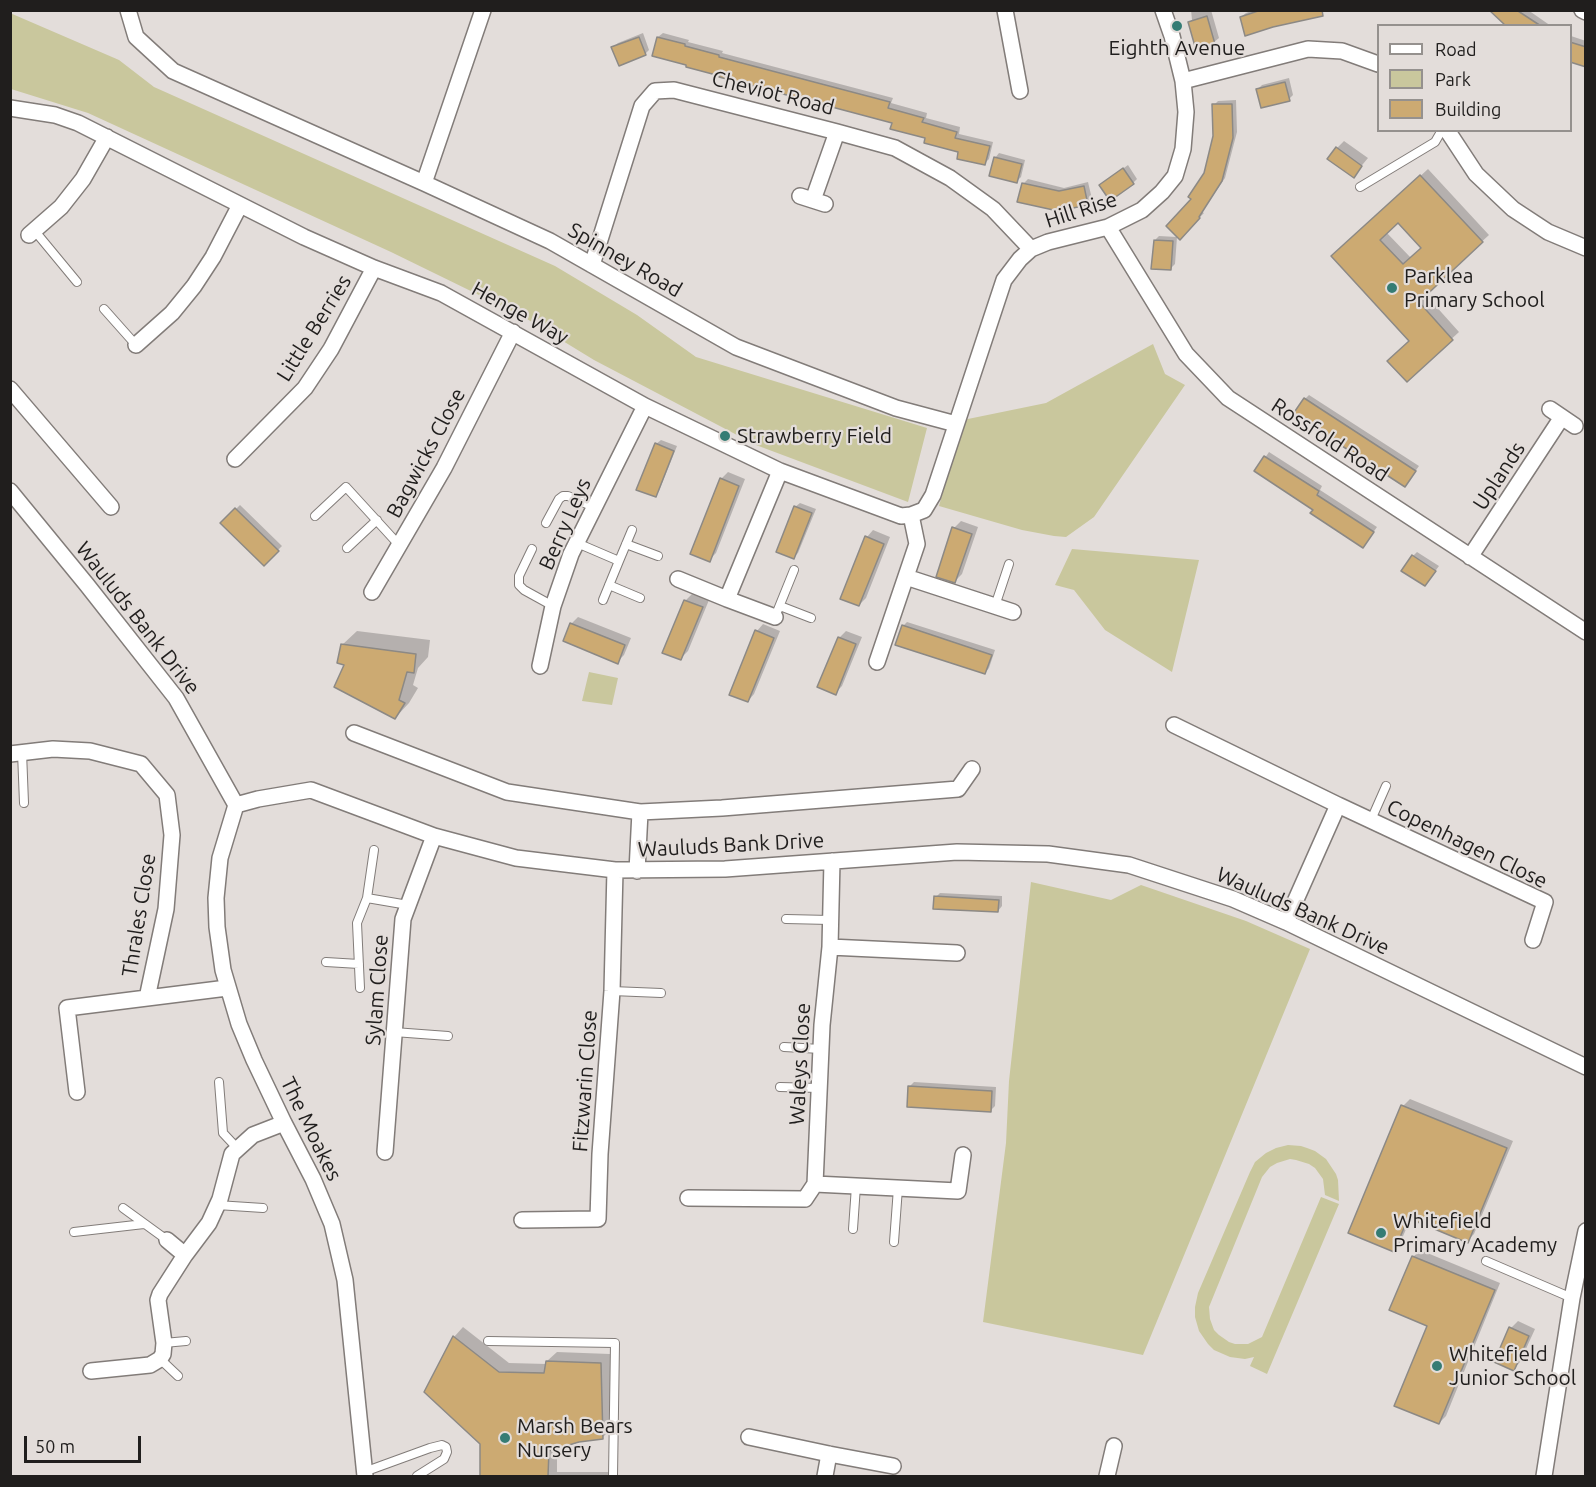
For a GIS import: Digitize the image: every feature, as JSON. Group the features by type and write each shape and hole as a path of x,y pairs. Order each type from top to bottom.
{"street":[{"name":"Spinney Road","path":"128,10 136,37 173,71 550,241 736,347 896,408 957,424"},
{"path":"424,183 483,10"},
{"path":"1005,10 1020,91"},
{"name":"Hill Rise","path":"1031,249 1048,242 1108,227 1142,210 1162,192 1175,176 1183,149 1186,112 1183,81 1163,10"},
{"path":"1183,81 1308,49 1342,51 1377,64"},
{"name":"Cheviot Road","path":"592,265 642,106 655,91 674,90 895,148 950,178 993,208 1031,249"},
{"name":"Henge Way","path":"10,108 55,115 78,123 304,237 374,268 441,293 645,406 780,471 901,516 911,515"},
{"path":"812,200 837,132"},
{"path":"1448,132 1476,174 1513,209 1548,232 1586,249"},
{"path":"31,232 61,207 83,179 107,137"},
{"path":"136,345 172,313 194,286 213,257 240,205"},
{"name":"Rossfold Road","path":"1108,227 1186,354 1228,398 1586,632"},
{"path":"876,662 917,544 911,515 924,510 933,495 1004,280 1031,249"},
{"name":"Little Berries","path":"235,459 305,388 331,349 374,268"},
{"name":"Bagwicks Close","path":"372,592 444,468 513,332"},
{"path":"10,389 111,507"},
{"name":"Berry Leys","path":"540,666 553,606 571,554 645,406"},
{"name":"Uplands","path":"1470,557 1562,417"},
{"path":"727,599 780,471"},
{"name":"Wauluds Bank Drive","path":"10,491 176,698 236,805 311,790 434,836 516,858 615,870 725,869 957,852 1048,854 1129,865 1233,899 1286,922 1586,1067"},
{"path":"906,577 1013,612"},
{"path":"678,579 727,599 777,612"},
{"name":"Copenhagen Close","path":"1174,725 1545,902 1533,940"},
{"path":"354,733 507,792 640,812 722,808 958,789 972,769"},
{"name":"Thrales Close","path":"16,753 53,749 90,751 141,764 167,795 172,835 166,909 147,998"},
{"name":"The Moakes","path":"236,805 220,858 216,898 217,927 228,988 239,1024 254,1060 313,1179 332,1224 345,1280 364,1475"},
{"path":"1286,922 1338,805"},
{"path":"637,871 640,812"},
{"name":"Sylam Close","path":"385,1152 403,919 434,836"},
{"name":"Waleys Close","path":"815,1184 821,1049 830,947 832,861"},
{"name":"Fitzwarin Close","path":"522,1220 598,1219 600,1154 612,991 615,870"},
{"path":"830,947 957,953"},
{"name":"Thrales Close","path":"77,1092 67,1008 228,988"},
{"path":"91,1371 150,1365 160,1359 164,1343 158,1300 160,1294 209,1223 232,1154 253,1136 284,1123"},
{"path":"688,1198 805,1199 815,1184 958,1191 963,1155"},
{"path":"1544,1476 1572,1298 1586,1231"},
{"path":"167,1240 185,1255"},
{"path":"749,1437 893,1466"},
{"path":"1107,1476 1114,1446"},
{"path":"825,1476 829,1454"}],"lane":[{"path":"1360,187 1435,142 1441,132"},
{"path":"31,232 77,282"},
{"path":"104,309 136,345"},
{"path":"315,516 345,488 399,545"},
{"path":"546,523 563,496 594,507"},
{"path":"347,548 377,520"},
{"path":"603,600 632,530"},
{"path":"577,543 619,561"},
{"path":"626,544 658,556"},
{"path":"532,549 519,576 519,585 553,606"},
{"path":"995,606 1009,564"},
{"path":"794,570 777,612 810,618"},
{"path":"609,585 640,598"},
{"path":"16,753 24,803"},
{"path":"1371,820 1386,786"},
{"path":"360,988 357,923 367,898 374,850"},
{"path":"367,898 408,905"},
{"path":"786,919 830,920"},
{"path":"326,962 358,964"},
{"path":"612,991 662,993"},
{"path":"394,1032 448,1036"},
{"path":"784,1047 821,1049"},
{"path":"219,1082 223,1133 238,1149"},
{"path":"780,1087 819,1088"},
{"path":"853,1229 856,1186"},
{"path":"894,1242 898,1188"},
{"path":"217,1204 263,1208"},
{"path":"123,1208 167,1240"},
{"path":"74,1232 144,1224"},
{"path":"1486,1262 1572,1298"},
{"path":"164,1343 186,1341"},
{"path":"488,1341 615,1343 613,1476"},
{"path":"160,1359 178,1376"},
{"path":"364,1475 436,1446 442,1445 446,1448 444,1459 417,1476"}],"green space":[{"path":"10,13 119,60 154,87 555,266 637,315 696,357 927,428 908,502 756,445 594,360 522,316 391,252 88,113 11,89"},
{"path":"1153,344 1165,374 1185,385 1094,517 1066,537 1022,530 939,506 963,420 1046,403"},
{"path":"1072,549 1199,560 1172,672 1105,630 1074,590 1055,585"},
{"path":"589,672 618,678 612,705 582,701"},
{"path":"1031,882 1111,900 1141,885 1246,921 1310,949 1143,1355 983,1322 1006,1143 1009,1081"},
{"path":"1288,1145 1307,1148 1326,1159 1338,1180 1339,1201 1325,1195 1323,1179 1309,1164 1290,1159 1270,1167 1262,1177 1209,1307 1214,1330 1229,1342 1248,1344 1262,1337 1321,1197 1339,1204 1267,1374 1250,1366 1254,1357 1245,1359 1230,1357 1214,1350 1199,1331 1195,1307 1198,1293 1255,1162 1266,1153"}],"building":[{"path":"1261,10 1322,10 1323,16 1245,36 1240,17"},
{"path":"1489,10 1518,11 1538,24 1504,24"},
{"path":"1207,16 1215,44 1196,50 1188,22"},
{"path":"639,37 646,55 619,66 611,47"},
{"path":"657,37 685,44 685,46 719,55 719,57 890,102 888,108 924,118 922,122 957,132 955,138 990,146 985,165 957,159 958,152 924,143 925,138 890,129 892,123 719,77 652,56"},
{"path":"1572,43 1586,47 1586,67 1572,63"},
{"path":"1285,82 1290,101 1261,108 1256,89"},
{"path":"1212,104 1232,104 1233,138 1222,181 1200,218 1180,240 1166,226 1191,199 1188,197 1204,173 1213,136"},
{"path":"1336,147 1362,166 1354,178 1327,159"},
{"path":"994,157 1022,164 1017,183 989,176"},
{"path":"1123,168 1134,184 1110,201 1099,185"},
{"path":"1420,175 1483,242 1419,302 1453,340 1407,382 1387,361 1409,341 1331,256","holes":["1398,223 1421,248 1403,264 1380,240"]},
{"path":"1022,183 1059,191 1084,186 1088,205 1058,211 1017,202"},
{"path":"1154,240 1173,241 1171,270 1151,269"},
{"path":"1304,398 1416,471 1405,487 1293,414"},
{"path":"655,443 674,451 656,497 636,490"},
{"path":"1264,456 1319,491 1317,495 1374,532 1363,548 1310,513 1313,510 1254,471"},
{"path":"720,478 739,486 710,562 690,554"},
{"path":"794,506 812,513 794,559 776,552"},
{"path":"235,508 279,551 264,566 220,523"},
{"path":"952,527 972,534 955,583 936,577"},
{"path":"865,536 884,544 859,606 840,599"},
{"path":"1412,555 1436,571 1425,586 1401,571"},
{"path":"684,600 703,607 681,660 662,653"},
{"path":"570,623 625,645 618,664 563,641"},
{"path":"902,625 992,655 985,674 895,645"},
{"path":"755,630 774,638 748,702 729,695"},
{"path":"838,637 856,644 836,695 817,687"},
{"path":"341,644 416,654 414,673 407,672 399,700 405,703 395,719 334,687 344,665 337,663"},
{"path":"934,896 999,900 998,912 933,909"},
{"path":"908,1086 992,1091 991,1112 907,1107"},
{"path":"1401,1105 1507,1148 1468,1243 1408,1218 1394,1252 1348,1233"},
{"name":"Whitefield Junior School","path":"1412,1256 1495,1290 1439,1424 1394,1406 1427,1326 1389,1310"},
{"path":"1509,1327 1529,1336 1514,1371 1494,1362"},
{"path":"453,1336 499,1372 544,1373 546,1361 601,1363 603,1439 579,1442 549,1451 548,1476 480,1476 480,1444 424,1392"}],"place":[{"name":"Eighth Avenue","path":"1177,26"},
{"name":"Parklea Primary School","path":"1392,288"},
{"name":"Strawberry Field","path":"725,436"},
{"name":"Whitefield Primary Academy","path":"1381,1233"},
{"name":"Whitefield Junior School","path":"1437,1366"},
{"name":"Marsh Bears Nursery","path":"505,1438"}]}
